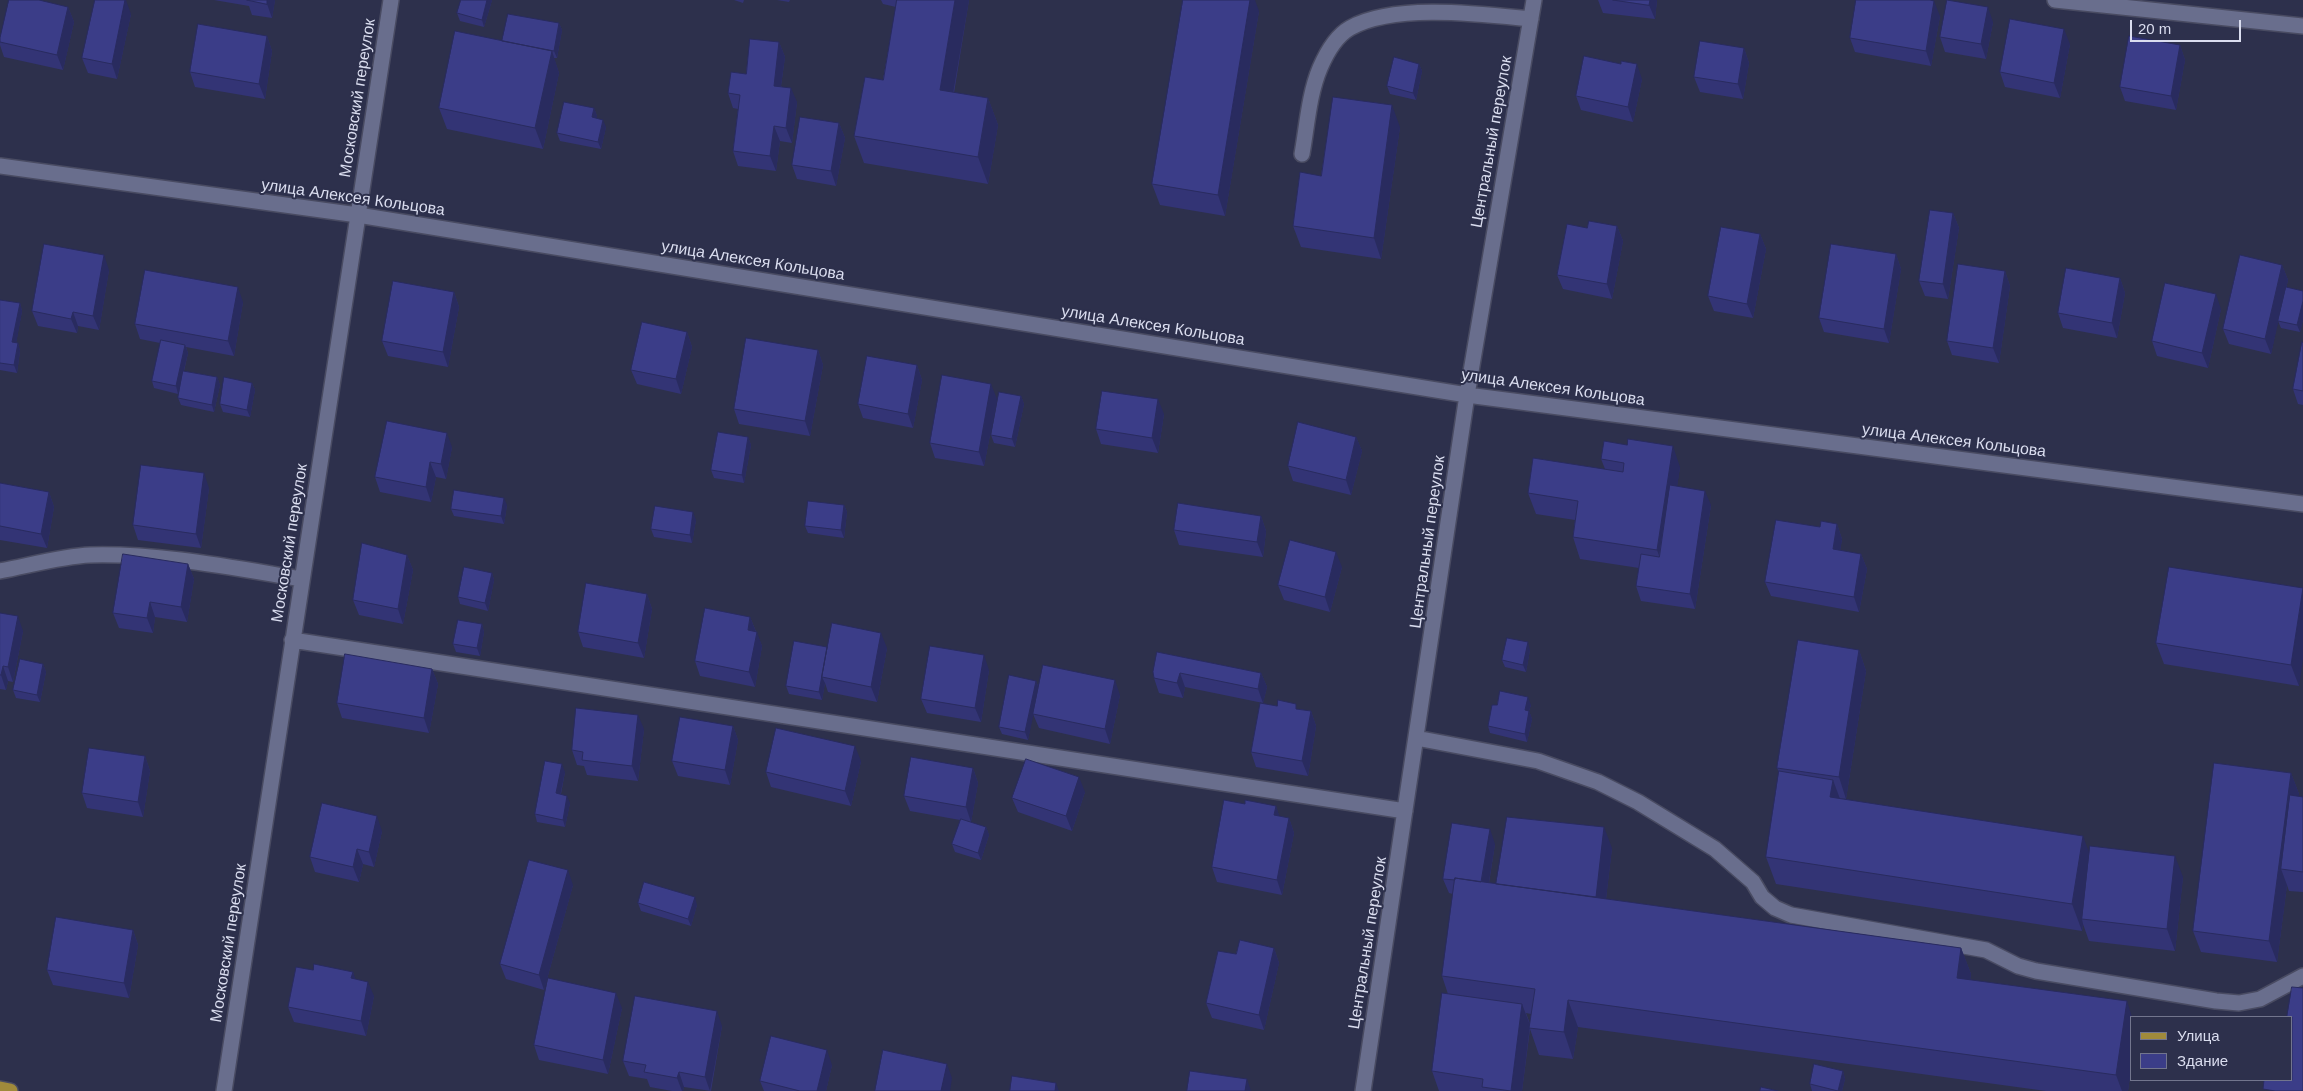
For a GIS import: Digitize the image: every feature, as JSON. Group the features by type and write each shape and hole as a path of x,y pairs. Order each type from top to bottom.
{"main road":[{"path":"0,1090 10,1091"}],"street":[{"name":"Московский переулок","path":"224,1091 391,0"},
{"name":"Центральный переулок","path":"1363,1091 1467,395 1534,0"},
{"path":"2055,0 2303,26"},
{"path":"1302,154 1320,68 1336,41 1348,30 1364,21 1394,15 1474,14 1531,19"},
{"name":"улица Алексея Кольцова","path":"0,166 358,215 1467,395 2303,504"},
{"path":"0,571 88,555 123,555 201,562 302,579"},
{"path":"292,640 1405,811"},
{"path":"1416,738 1538,761 1598,782 1638,802 1715,849 1753,882 1762,897 1775,908 1791,915 1986,950 2018,966 2036,971 2216,1001 2239,1003 2260,999 2303,976"}],"building":[{"path":"9,0 39,0 68,7 57,55 0,42"},
{"path":"95,0 125,0 112,64 82,58"},
{"path":"247,0 267,0 267,4"},
{"path":"461,0 487,0 482,20 457,13"},
{"path":"897,0 955,0 940,90 988,98 978,157 854,136 865,77 883,80"},
{"path":"1183,0 1250,0 1218,195 1152,184"},
{"path":"1613,0 1650,0 1649,5"},
{"path":"1856,0 1934,1 1926,51 1850,38"},
{"path":"1947,0 1988,7 1981,44 1940,37"},
{"path":"508,14 559,23 554,51 502,41"},
{"path":"2010,19 2064,29 2054,83 2000,72"},
{"path":"198,24 267,36 259,84 190,72"},
{"path":"455,31 552,51 535,128 439,108"},
{"path":"2129,36 2180,45 2171,96 2120,87"},
{"path":"750,39 779,42 774,86 791,88 786,128 774,126 770,156 733,151 740,95 728,93 731,72 746,74"},
{"path":"1700,41 1744,48 1738,84 1694,77"},
{"path":"1584,56 1621,64 1621,61 1637,64 1628,107 1576,96"},
{"path":"1394,57 1419,64 1413,93 1387,86"},
{"path":"1333,97 1392,105 1374,238 1293,226 1300,172 1321,176"},
{"path":"564,102 594,108 592,117 603,120 598,142 557,133"},
{"path":"800,117 839,123 831,171 792,165"},
{"path":"1930,210 1953,213 1943,284 1919,281"},
{"path":"1589,221 1617,226 1607,284 1557,275 1567,224 1587,228"},
{"path":"1721,227 1760,234 1747,304 1708,296"},
{"path":"44,244 104,255 93,316 73,312 71,319 32,311"},
{"path":"1831,244 1896,254 1884,329 1819,318"},
{"path":"2240,255 2282,265 2265,339 2223,329"},
{"path":"1958,264 2005,271 1993,348 1947,341"},
{"path":"2066,268 2120,278 2112,323 2058,313"},
{"path":"145,270 238,287 228,341 135,324"},
{"path":"393,281 454,292 443,352 382,341"},
{"path":"2165,283 2216,294 2202,353 2152,341"},
{"path":"2286,287 2303,291 2303,301 2297,325 2278,321"},
{"path":"0,300 20,303 12,342 18,343 14,365 0,363"},
{"path":"642,322 687,332 676,379 631,370"},
{"path":"746,338 818,350 805,421 734,409"},
{"path":"161,340 185,345 176,386 152,381"},
{"path":"2303,343 2303,391 2293,389"},
{"path":"867,356 917,365 908,414 858,404"},
{"path":"183,371 217,377 212,405 178,398"},
{"path":"942,375 991,384 979,452 930,443"},
{"path":"224,377 252,383 247,410 220,404"},
{"path":"1102,391 1158,399 1152,438 1096,429"},
{"path":"999,392 1021,396 1012,439 991,435"},
{"path":"387,421 447,433 441,464 430,462 426,487 375,477"},
{"path":"1298,422 1356,437 1346,480 1288,466"},
{"path":"718,432 748,437 742,475 711,470"},
{"path":"1628,439 1673,446 1657,550 1573,537 1578,501 1528,493 1533,458 1623,472 1624,463 1601,459 1604,441 1627,445"},
{"path":"141,465 204,473 196,534 133,525"},
{"path":"0,483 49,492 41,534 0,526"},
{"path":"1670,485 1705,491 1690,594 1636,586 1641,554 1659,557"},
{"path":"454,490 504,498 501,516 451,509"},
{"path":"808,501 844,505 841,530 805,526"},
{"path":"1178,503 1261,516 1257,542 1174,530"},
{"path":"655,506 693,512 690,535 651,529"},
{"path":"1776,520 1820,527 1821,521 1837,524 1833,549 1861,554 1854,597 1765,582"},
{"path":"1290,540 1336,552 1325,597 1278,585"},
{"path":"362,543 407,555 398,609 353,600"},
{"path":"123,554 188,564 181,607 150,602 147,618 113,613"},
{"path":"464,567 492,573 485,603 458,597"},
{"path":"2169,567 2303,588 2291,665 2156,643"},
{"path":"586,583 647,594 638,643 578,632"},
{"path":"705,608 750,617 748,630 757,632 749,672 695,661"},
{"path":"0,613 18,616 8,667 3,666 1,675 0,675"},
{"path":"458,620 482,624 477,648 453,644"},
{"path":"832,623 881,633 871,687 822,677"},
{"path":"1507,638 1528,642 1523,665 1502,660"},
{"path":"1798,640 1859,650 1839,777 1777,768"},
{"path":"794,641 827,647 819,692 786,686"},
{"path":"930,646 984,655 975,708 921,699"},
{"path":"1157,652 1261,673 1258,689 1180,673 1177,683 1154,678 1153,672"},
{"path":"345,654 432,669 424,718 337,703"},
{"path":"20,659 43,664 37,695 13,690"},
{"path":"1043,665 1115,680 1105,729 1033,714"},
{"path":"1009,675 1036,681 1025,732 999,727"},
{"path":"1500,691 1528,697 1525,710 1529,711 1525,734 1488,726 1492,705 1497,705"},
{"path":"1278,700 1296,704 1296,709 1311,711 1302,761 1251,752 1260,703 1277,706"},
{"path":"576,708 638,715 632,766 582,760 583,752 572,750"},
{"path":"680,717 733,726 725,770 672,761"},
{"path":"776,728 855,746 845,791 766,772"},
{"path":"89,748 145,756 138,802 82,793"},
{"path":"911,757 973,768 966,807 904,796"},
{"path":"1026,759 1079,777 1066,816 1012,798"},
{"path":"545,761 562,764 556,793 567,796 563,820 535,814"},
{"path":"2214,763 2291,773 2269,941 2193,931"},
{"path":"1779,771 1833,780 1830,797 2083,836 2072,904 1766,857"},
{"path":"2290,795 2303,797 2303,872 2281,869"},
{"path":"1224,800 1245,804 1245,800 1276,806 1274,815 1289,818 1277,880 1212,867"},
{"path":"322,803 377,816 369,852 357,849 353,867 310,857"},
{"path":"1507,817 1604,827 1596,897 1496,884"},
{"path":"961,819 986,827 978,853 952,844"},
{"path":"1452,823 1490,829 1481,882 1455,878 1455,880 1443,879"},
{"path":"2090,846 2175,856 2167,929 2082,919"},
{"path":"529,860 568,870 539,975 500,964"},
{"path":"1455,878 1961,948 1957,978 2127,1001 2116,1075 1568,1000 1564,1032 1529,1028 1535,989 1442,976"},
{"path":"644,882 695,897 688,919 638,903"},
{"path":"56,917 133,930 124,983 47,970"},
{"path":"1240,940 1274,948 1259,1015 1206,1003 1218,951 1236,954"},
{"path":"314,964 353,972 351,978 368,982 361,1021 288,1007 296,967 313,970"},
{"path":"548,978 616,993 603,1060 534,1045"},
{"path":"2292,987 2303,988 2303,1091 2263,1089 2264,1081 2293,1081 2293,1016 2287,1016"},
{"path":"1442,993 1522,1004 1511,1091 1482,1087 1483,1079 1432,1071"},
{"path":"635,996 717,1011 705,1077 679,1072 677,1078 644,1072 646,1065 623,1061"},
{"path":"771,1036 827,1050 817,1091 800,1091 760,1081"},
{"path":"883,1050 947,1064 941,1091 875,1091"},
{"path":"1814,1064 1843,1071 1838,1091 1810,1084"},
{"path":"1190,1071 1247,1079 1245,1091 1187,1091"},
{"path":"1012,1076 1056,1083 1055,1091 1010,1091"},
{"path":"1761,1087 1778,1091 1760,1091"}]}
